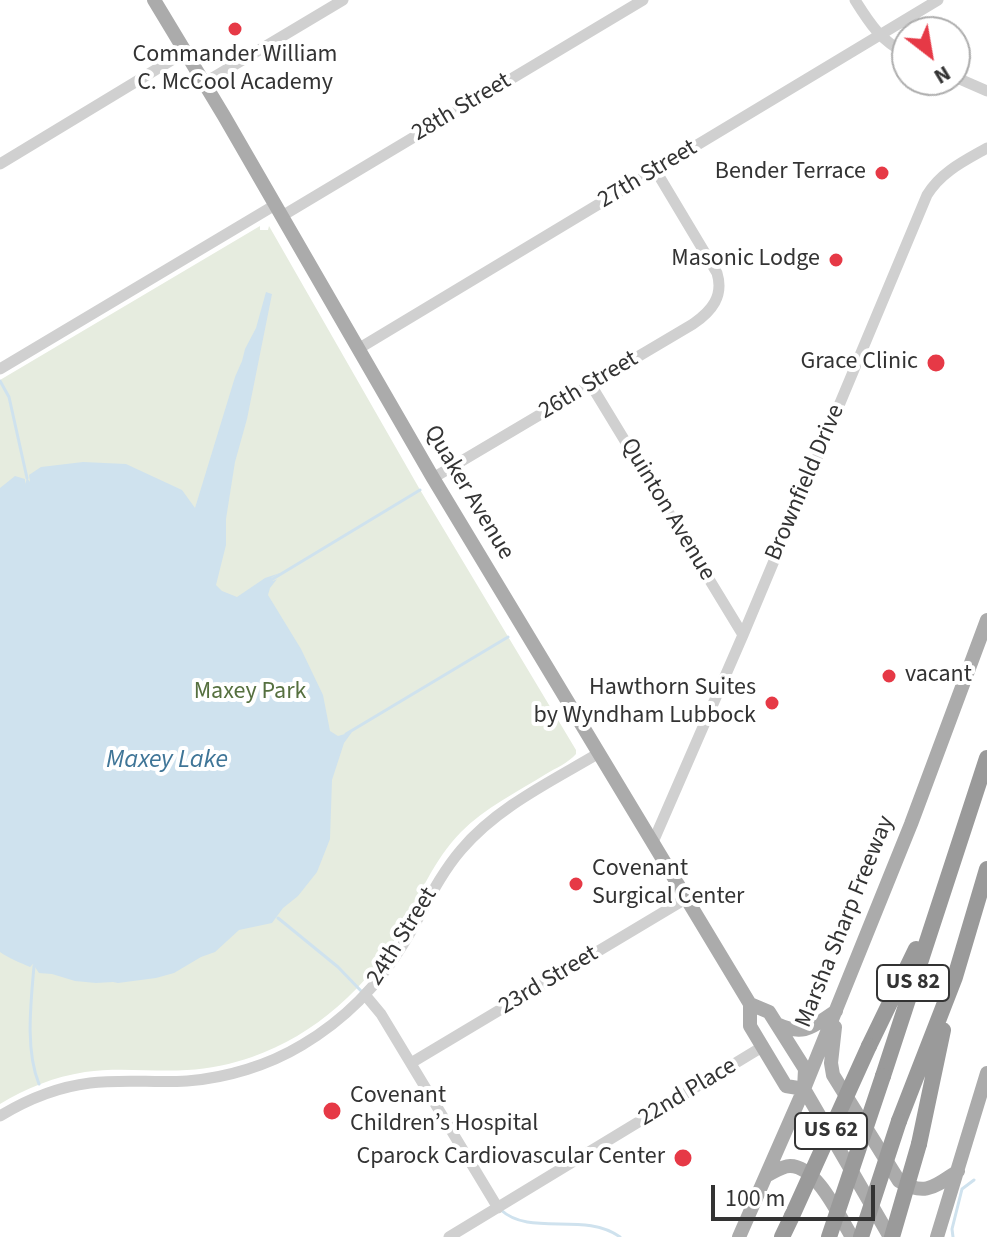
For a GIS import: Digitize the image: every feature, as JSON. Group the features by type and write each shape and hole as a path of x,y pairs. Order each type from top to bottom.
{"highway":[{"name":"US 62","path":"782,1237 944,890 987,758"},
{"path":"891,1237 919,1144 955,977 987,869"},
{"name":"US 82","path":"829,1237 944,890"},
{"name":"US 82","path":"861,1237 899,1121 955,977"}],"main road":[{"name":"Quaker Avenue","path":"154,0 433,478 750,1004 750,1026 762,1047 786,1086 804,1089"},
{"name":"Marsha Sharp Freeway","path":"739,1237 836,1011 911,824 987,620"},
{"name":"Quaker Avenue","path":"750,1004 769,1012 805,1069 804,1089 891,1237"},
{"path":"777,1024 790,1030 803,1030 836,1011"},
{"path":"836,1011 831,1063 833,1075 899,1181 911,1188 924,1190 933,1188 958,1171"},
{"path":"937,1237 987,1073"},
{"path":"766,1176 789,1166 805,1169 816,1180 852,1237"}],"street":[{"path":"204,83 343,0"},
{"name":"28th Street","path":"0,369 643,0"},
{"path":"855,0 872,27 891,43"},
{"name":"27th Street","path":"358,349 938,0"},
{"path":"0,164 185,52"},
{"name":"Brownfield Drive","path":"653,842 927,195 942,176 987,148"},
{"name":"26th Street","path":"433,478 705,316 716,302 720,286 718,276 656,171"},
{"name":"Quinton Avenue","path":"591,385 743,635"},
{"name":"24th Street","path":"0,1116 31,1099 71,1086 93,1082 189,1081 249,1069 300,1047 366,996 399,950 446,870 477,833 536,791 599,753"},
{"name":"23rd Street","path":"411,1063 687,898"},
{"path":"366,996 381,1014 498,1208"},
{"name":"22nd Place","path":"449,1237 762,1047"}],"green space":[{"name":"Maxey Park","path":"260,226 260,230 268,230 269,226 576,754 491,808 461,832 435,866 401,929 373,970 338,1006 297,1036 252,1057 212,1067 74,1074 41,1084 0,1104 0,380"}],"water":[{"name":"Maxey Lake","path":"266,292 272,294 247,419 235,462 226,519 226,545 216,585 237,597 265,578 280,573 271,578 273,581 277,579 268,595 301,649 323,695 330,731 338,736 352,732 344,743 332,780 330,839 317,872 272,923 239,930 215,952 174,973 118,983 96,983 39,973 33,964 30,967 0,952 0,488 15,476 25,479 25,484 27,478 30,482 29,475 41,467 83,462 126,464 182,490 195,508 235,377 256,328"}],"waterway":[{"path":"0,381 9,397 27,478"},
{"path":"271,580 420,490"},
{"path":"346,734 508,637"},
{"path":"278,918 338,967 363,993"},
{"path":"34,966 30,1041 39,1084"},
{"path":"953,1237 952,1229 962,1189 974,1180"},
{"path":"501,1210 527,1222 591,1226 606,1229 620,1237"}],"place":[{"name":"Commander William C. McCool Academy","path":"235,29"},
{"name":"Bender Terrace","path":"882,173"},
{"name":"Masonic Lodge","path":"836,260"},
{"name":"Grace Clinic","path":"936,363"},
{"name":"vacant","path":"889,676"},
{"name":"Hawthorn Suites by Wyndham Lubbock","path":"772,703"},
{"name":"Covenant Surgical Center","path":"576,884"},
{"name":"Covenant Children’s Hospital","path":"332,1111"},
{"name":"Cparock Cardiovascular Center","path":"683,1158"}]}
